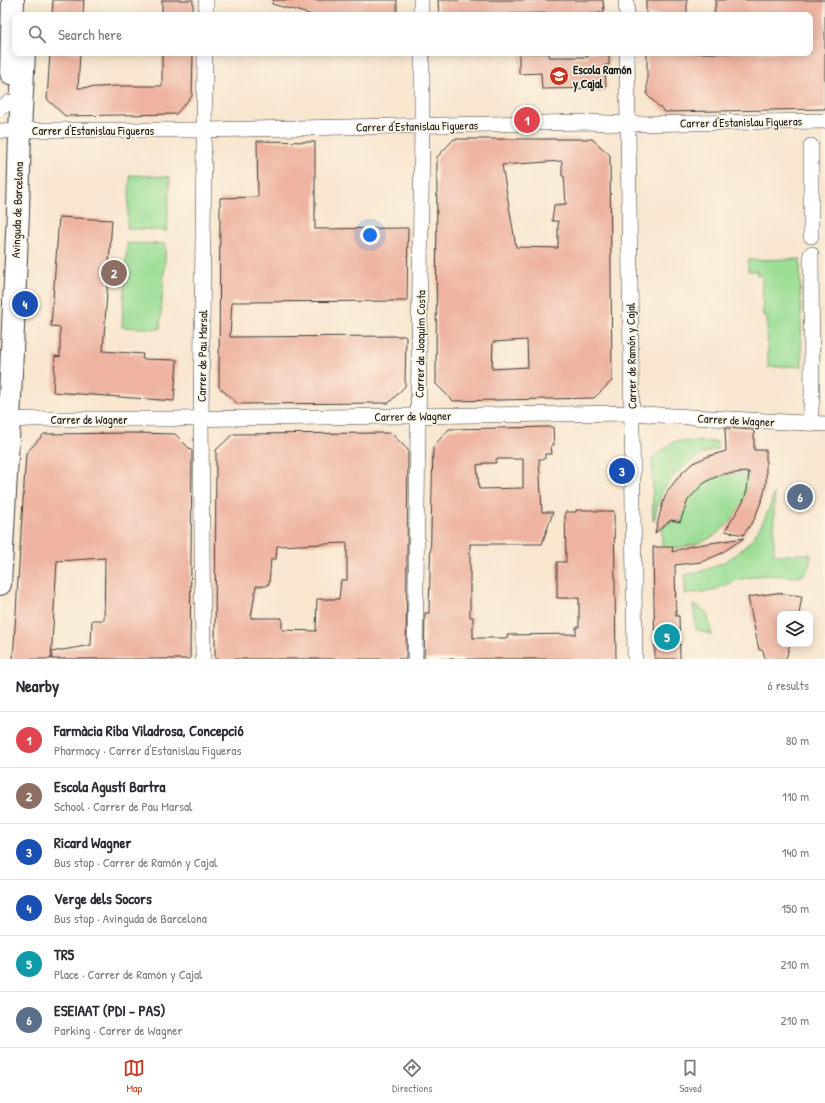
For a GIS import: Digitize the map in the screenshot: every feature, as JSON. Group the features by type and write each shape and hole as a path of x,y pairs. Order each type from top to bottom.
{"street":[{"name":"Avinguda de Barcelona","path":"13,12 14,0"},
{"path":"26,12 27,0"},
{"path":"206,0 206,12"},
{"path":"421,0 421,12"},
{"path":"626,0 627,12"},
{"name":"Avinguda de Barcelona","path":"0,584 4,421 18,211 10,131 5,105 12,23"},
{"name":"Avinguda de Barcelona","path":"0,312 6,176 10,131 23,56"},
{"name":"Carrer de Pau Marsal","path":"203,659 201,418 205,56"},
{"name":"Carrer de Joaquim Costa","path":"416,659 422,56"},
{"name":"Carrer de Ramón y Cajal","path":"627,56 635,659"},
{"path":"811,236 811,142 818,121"},
{"name":"Carrer d'Estanislau Figueras","path":"10,131 204,130 588,122 628,124 818,121"},
{"path":"810,423 812,395 811,254"},
{"name":"Carrer de Wagner","path":"4,421 30,419 171,419 632,413 825,424"}],"green space":[{"path":"130,175 170,177 167,231 127,228"},
{"path":"127,243 166,244 160,329 122,327"},
{"path":"800,259 802,366 768,367 767,316 763,316 762,275 757,275 757,271 748,271 748,260"},
{"path":"675,441 717,442 717,449 689,462 673,476 662,493 653,521 652,458"},
{"path":"749,472 747,491 743,501 732,520 724,528 707,540 697,544 677,548 662,546 662,527 671,520 680,522 687,501 698,487 714,478"},
{"path":"774,493 774,555 811,554 809,568 804,574 797,577 762,575 737,580 712,591 685,594 685,575 702,571 731,558 743,549 753,538 762,525"},
{"path":"693,605 703,609 705,612 709,620 712,635 696,629"}],"building":[{"path":"53,0 84,0 83,12 52,12"},
{"path":"162,0 193,0 193,12 162,12"},
{"path":"273,0 397,0 397,12 302,12 272,4"},
{"path":"438,0 603,0 604,12 599,12 439,12"},
{"path":"646,0 687,0 687,12 646,12"},
{"path":"716,0 825,0 825,109 665,112 647,95 647,56 813,56 813,12 714,12"},
{"path":"50,56 80,56 78,88 162,86 162,56 193,56 192,96 176,114 65,116 47,99"},
{"name":"Escola Ramón y Cajal","path":"519,56 609,56 609,65 605,65 606,88 542,89 541,73 519,74"},
{"path":"454,139 592,139 610,155 612,381 594,398 453,401 436,384 437,157","holes":["562,161 562,176 564,176 566,204 554,205 552,221 558,221 558,248 516,247 502,165","527,340 528,367 492,369 493,342"]},
{"path":"257,141 315,142 315,229 408,228 407,301 232,302 230,337 406,336 405,386 389,403 238,404 219,387 220,198 258,197"},
{"path":"59,217 112,220 103,351 143,354 142,359 177,360 174,401 53,392 55,356 60,357 60,327 51,326"},
{"path":"553,427 554,445 551,445 552,454 545,454 545,459 539,459 542,512 553,512 542,544 470,544 470,617 473,617 473,638 507,638 507,635 576,634 576,627 579,627 579,598 557,598 557,562 566,562 565,512 576,512 576,510 614,511 616,659 424,659 425,613 429,613 433,447 449,429","holes":["496,459 523,459 523,488 479,489 477,465 483,463 496,463"]},
{"path":"725,428 754,430 754,450 766,450 766,484 763,497 754,520 743,535 725,531 743,502 747,490 749,472 723,474 703,484 688,500 680,522 671,520 655,533 663,502 668,490 682,473 693,463 726,451"},
{"path":"391,433 408,450 406,659 215,659 216,450 233,434","holes":["347,543 347,580 341,580 339,599 317,599 316,631 282,630 282,618 251,618 256,586 267,586 267,584 269,584 271,559 276,559 277,546"]},
{"path":"44,434 175,434 192,451 190,659 52,659 52,652 91,645 92,620 104,620 105,558 57,561 51,659 13,659 26,453"},
{"path":"744,538 720,554 701,562 675,565 676,616 679,616 680,659 655,659 653,547 673,547 672,552 691,546"},
{"path":"776,593 802,596 800,611 777,611 777,647 789,647 786,659 765,659 763,650 759,650 748,597"}],"place":[{"name":"Escola Ramón y Cajal","path":"559,76"},
{"name":"Farmàcia Riba Viladrosa, Concepció","path":"527,120"},
{"name":"Escola Agustí Bartra","path":"114,273"},
{"name":"Verge dels Socors","path":"25,304"},
{"name":"Ricard Wagner","path":"622,471"},
{"name":"ESEIAAT (PDI - PAS)","path":"800,497"},
{"name":"TR5","path":"667,637"}]}
